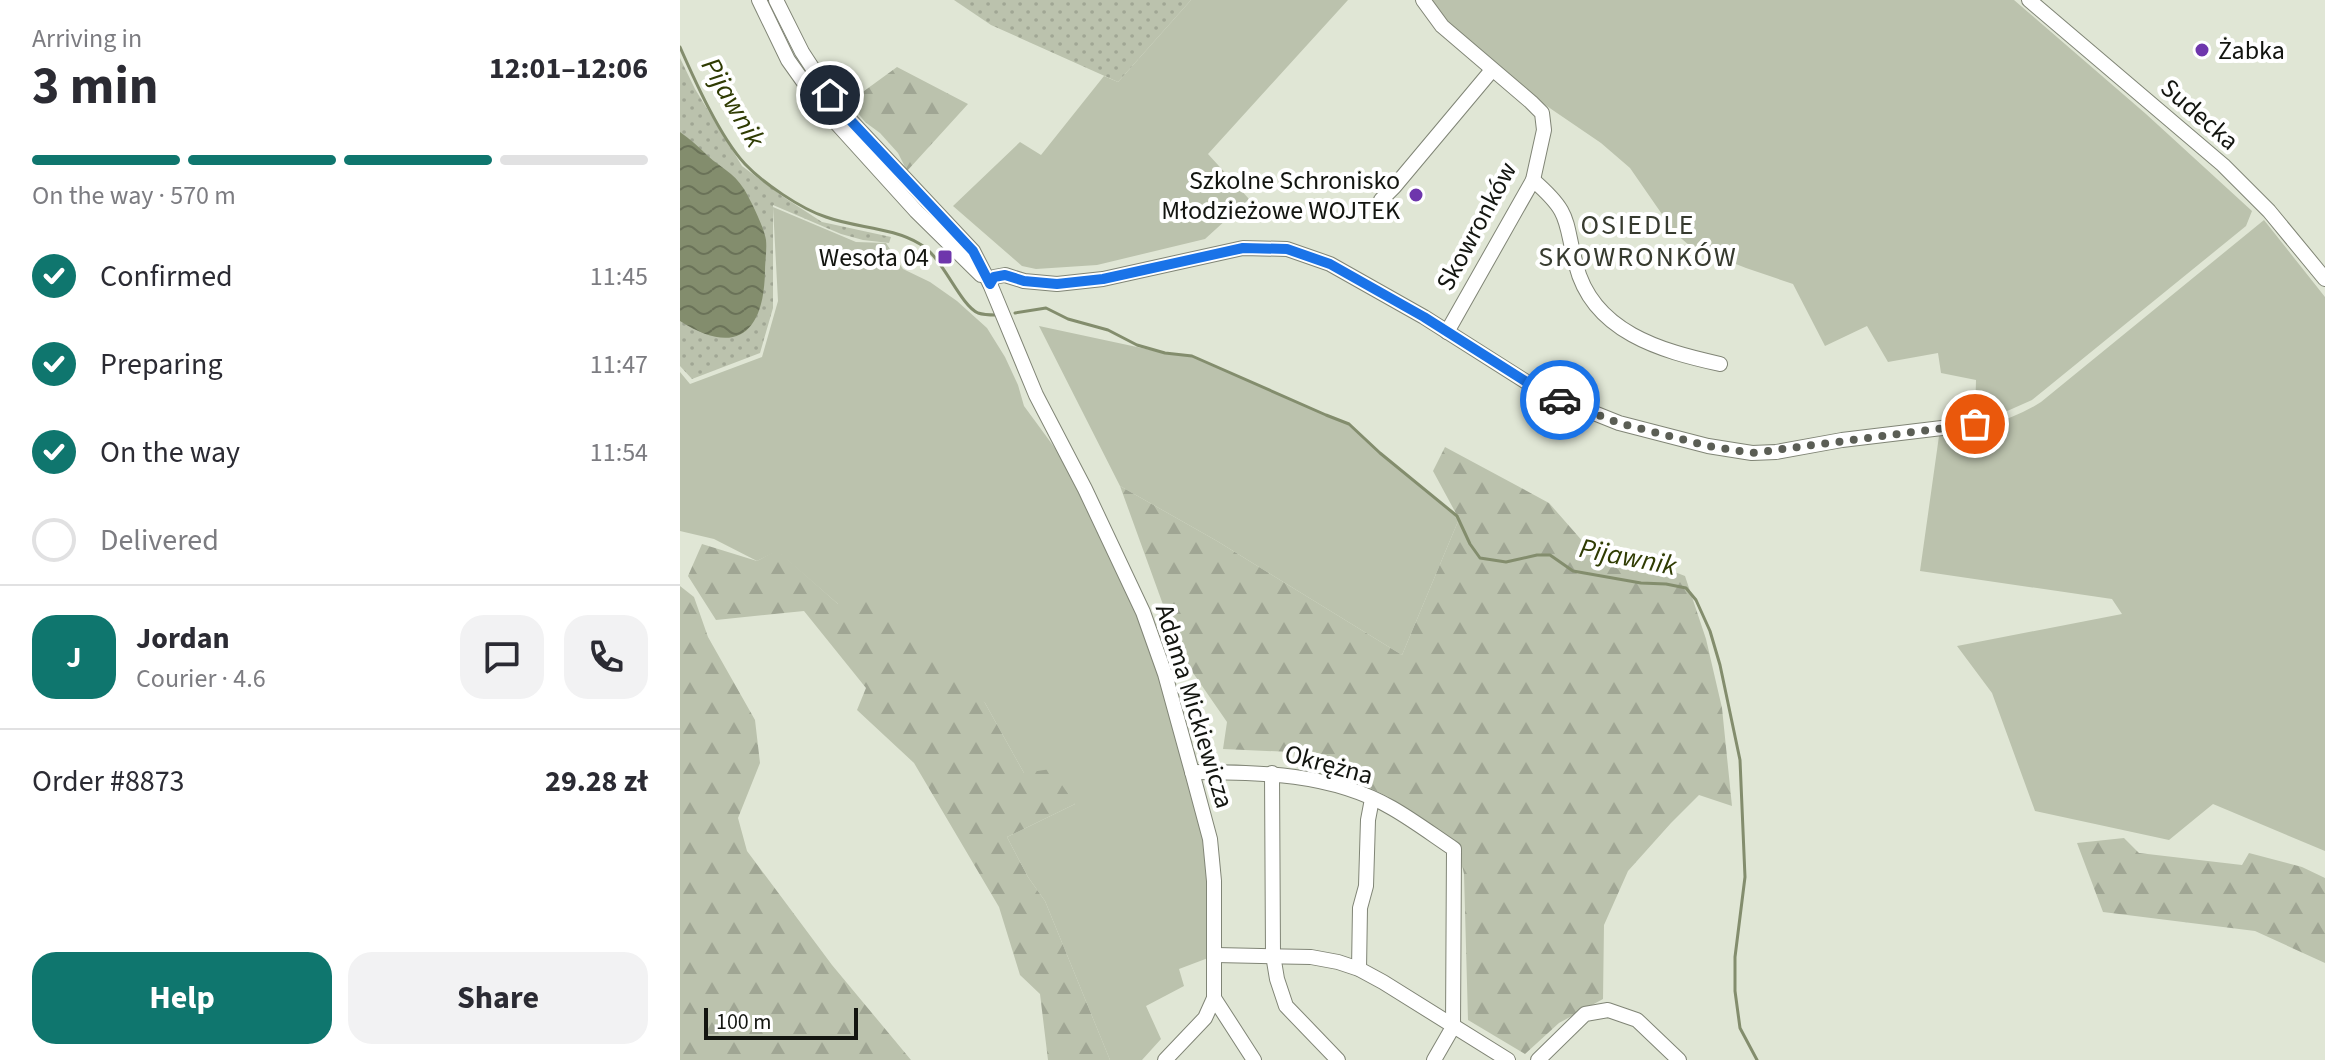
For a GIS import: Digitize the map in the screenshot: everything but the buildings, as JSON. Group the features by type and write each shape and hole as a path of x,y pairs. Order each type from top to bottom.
{"street":[{"name":"Adama Mickiewicza","path":"759,0 788,60 820,105 916,211 990,284"},
{"name":"Adama Mickiewicza","path":"776,0 802,52 830,95 973,251 1036,395 1091,501 1143,612 1165,674 1211,850 1216,955 1214,998"},
{"name":"Skowronków","path":"1423,0 1442,26 1542,113 1544,130 1533,180 1447,332"},
{"name":"Sudecka","path":"2029,0 2223,165 2269,211 2325,279"},
{"path":"1381,200 1492,70"},
{"path":"1533,180 1557,203 1567,220 1576,266 1585,289 1612,324 1656,346 1720,364"},
{"path":"990,284 994,277 1005,275 1024,281 1057,284 1103,279 1243,248 1287,249 1330,264 1536,388 1619,423 1708,446 1752,453 1776,452 1842,440 1975,424"},
{"name":"Okrężna","path":"1192,772 1272,773 1339,786 1390,807 1454,849 1453,1027"},
{"path":"1272,773 1273,955 1277,979 1286,1006 1338,1060"},
{"path":"1359,969 1360,908 1366,886 1368,820 1372,799"},
{"path":"1216,955 1311,957 1359,969 1508,1060"},
{"path":"1165,1060 1205,1018 1214,998"},
{"path":"1214,998 1254,1060"},
{"path":"1538,1060 1585,1014 1608,1010 1637,1020 1679,1060"},
{"path":"1434,1060 1453,1027"}],"green space":[{"path":"954,0 1191,0 1118,82 991,25"},
{"path":"1191,0 1348,0 1208,154 1249,199 1205,239 1097,265 1036,269 1022,266 953,206 1020,142 1041,155 1104,76 1118,82"},
{"path":"1430,0 2014,0 2252,211 2246,226 2032,400 2005,412 1975,419 1976,380 1941,373 1938,353 1888,362 1867,326 1825,346 1793,284 1690,246 1675,233 1630,168 1601,143 1535,98 1494,65 1442,16"},
{"path":"680,58 695,89 742,166 822,222 891,237 889,243 863,240 773,205 773,308 760,353 692,379 680,366"},
{"path":"897,67 968,104 907,171 898,153 849,102"},
{"path":"773,207 856,242 886,243 903,269 930,282 987,328 1005,357 1024,406 1085,489 1143,612 1210,839 1216,955 1179,969 1184,986 1146,1006 1161,1039 1142,1060 1110,1060 1045,901 1007,837 1075,804 1024,773 985,703 838,604 777,551 757,561 714,539 680,531 680,372 690,384 762,357 778,301"},
{"path":"2264,220 2325,297 2325,851 2213,804 2169,840 2035,811 1992,693 1957,646 2122,614 2112,599 1920,571 1939,436 2005,420 2041,402"},
{"path":"1039,326 1192,356 1342,421 1459,519 1402,655 1217,541 1120,486"},
{"path":"1445,447 1549,503 1592,552 1654,564 1685,576 1706,639 1722,708 1732,806 1699,795 1628,871 1604,925 1603,999 1559,1023 1525,1054 1468,1020 1464,874 1457,843 1387,796 1292,752 1223,749 1227,722 1182,657 1120,486 1217,541 1402,655 1459,519 1433,471"},
{"path":"702,544 757,561 777,550 838,604 866,591 916,628 985,703 1024,773 1051,769 1075,804 1007,837 1045,901 1110,1060 1048,1060 1040,994 1020,975 999,907 914,763 857,710 866,688 804,611 716,620 688,576"},
{"path":"680,586 694,597 708,637 755,720 760,763 738,818 747,851 832,965 911,1060 680,1060"},
{"path":"2124,838 2139,853 2242,865 2249,853 2302,867 2325,878 2325,963 2255,931 2103,912 2077,843"}],"water":[{"path":"680,132 740,183 765,235 765,271 759,310 743,333 731,337 700,332 680,321"}],"waterway":[{"name":"Pijawnik","path":"680,47 726,139 745,164 762,179 794,202 816,213 898,234 920,244 936,259 971,308 980,314 996,315"},
{"name":"Pijawnik","path":"1015,313 1046,308 1068,319 1108,330 1137,345 1192,356 1349,424 1457,516 1480,558 1506,562 1550,555 1573,571 1686,588 1696,600 1710,631 1740,760 1745,877 1735,957 1735,991 1740,1028 1757,1060"}],"way so far":[{"path":"1560,400 1619,423 1708,446 1752,453 1975,424"}],"place":[{"name":"Żabka","path":"2202,50"},
{"name":"Szkolne Schronisko Młodzieżowe WOJTEK","path":"1416,195"},
{"name":"Wesoła 04","path":"945,257"}],"district":[{"name":"OSIEDLE SKOWRONKÓW","path":"1638,240"}],"route":[{"path":"830,95 973,251 990,284 994,277 1005,275 1024,281 1057,284 1103,279 1243,248 1287,249 1330,264 1560,400"}]}
